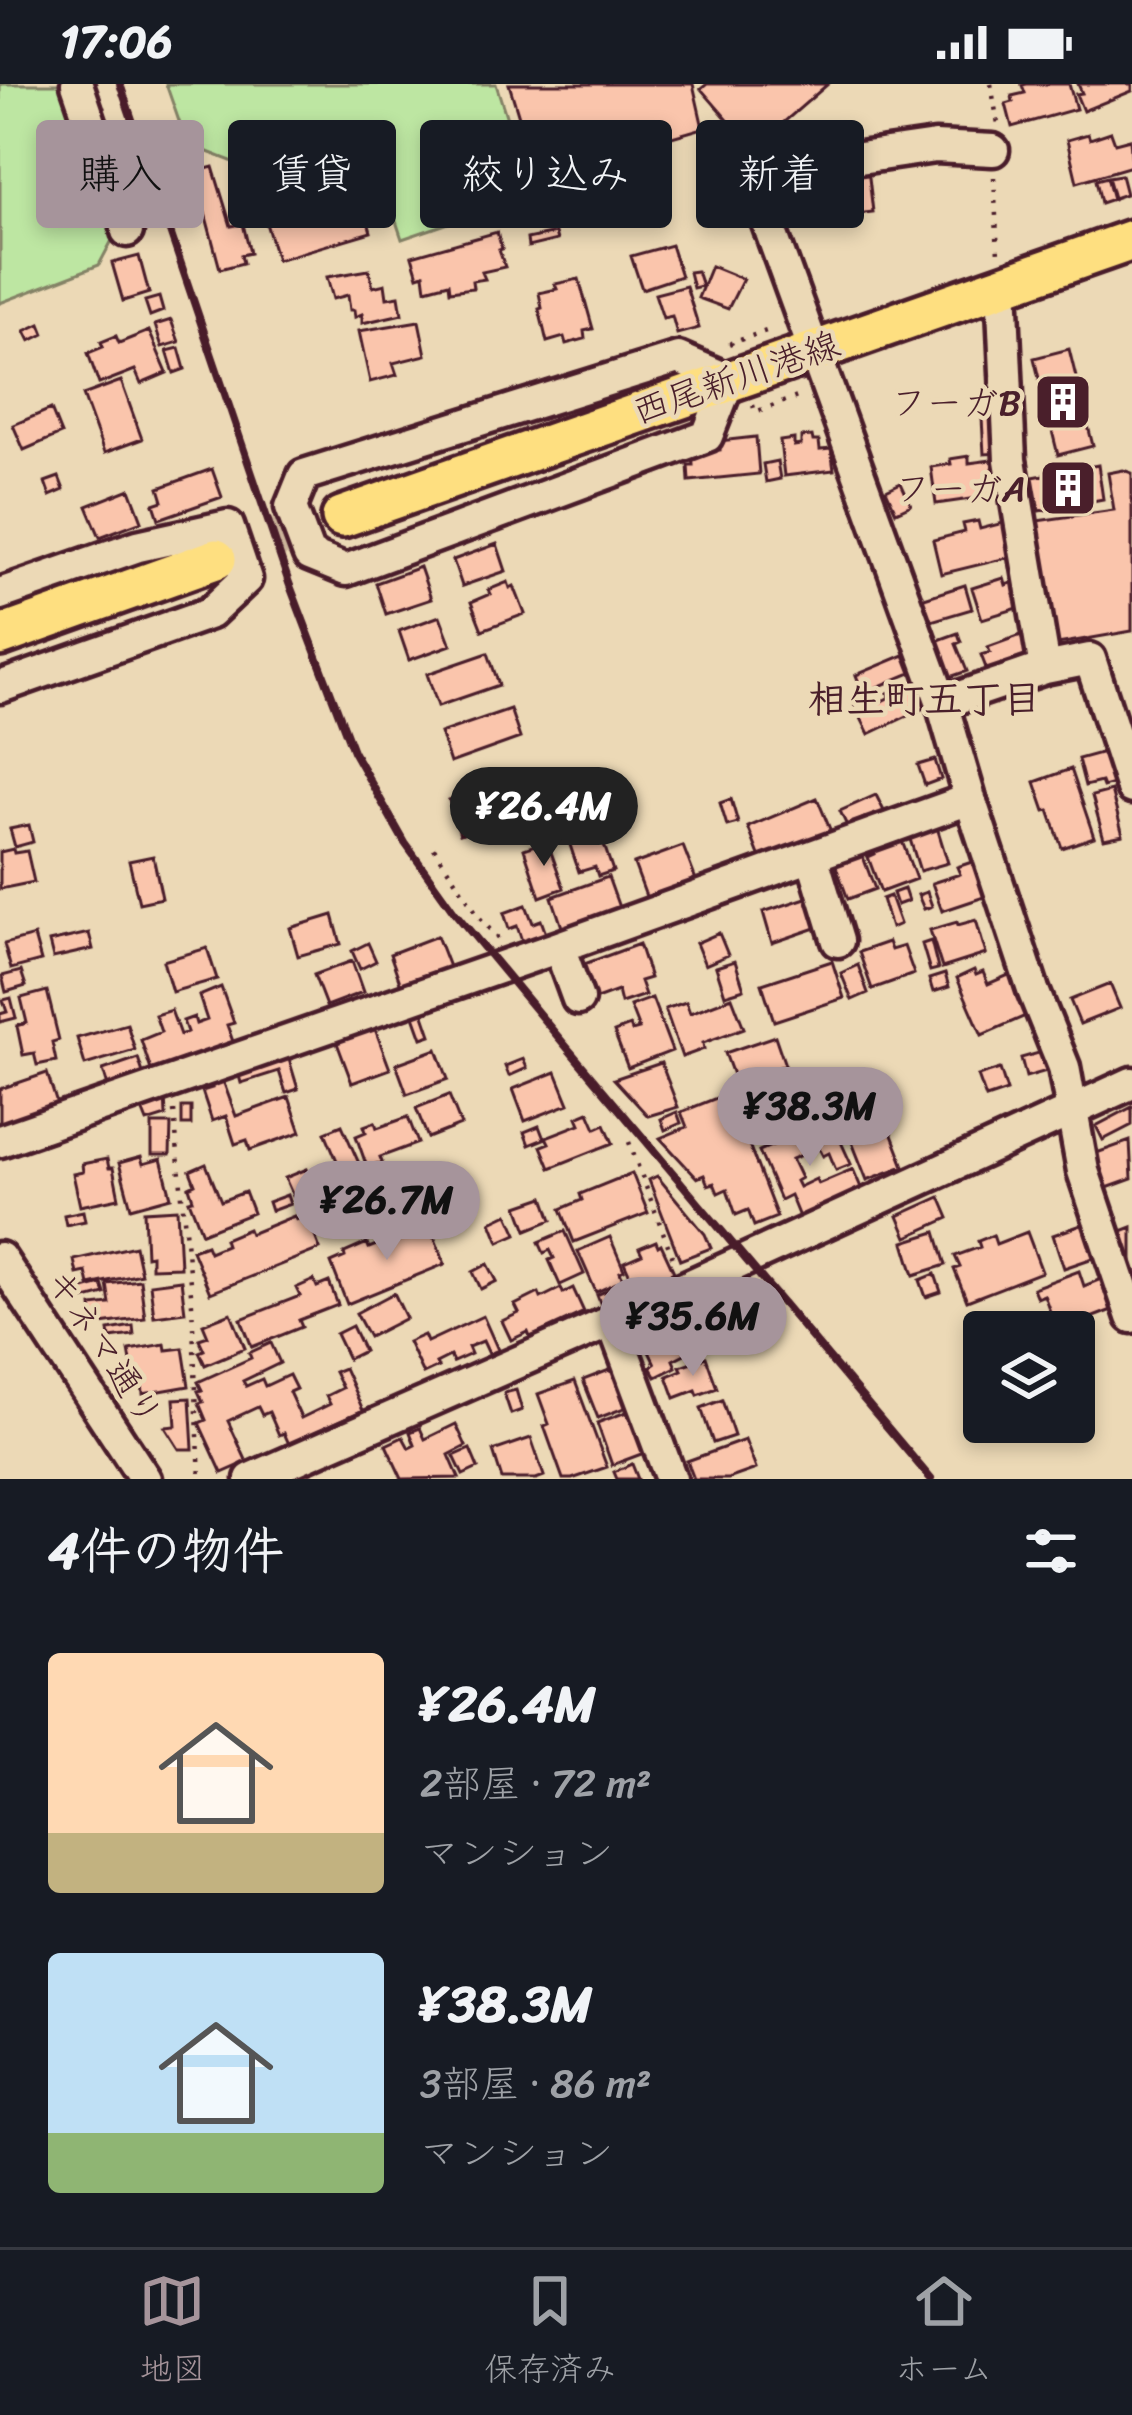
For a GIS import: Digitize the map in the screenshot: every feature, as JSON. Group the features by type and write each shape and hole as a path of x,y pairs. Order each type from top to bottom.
{"main road":[{"name":"西尾新川港線","path":"342,517 730,361 802,355 1132,240"},
{"path":"0,636 216,560"}],"street":[{"path":"77,84 127,206 127,231"},
{"path":"993,151 935,147 750,174 802,355 942,703 1033,990 1064,1067 1083,1171 1132,1316"},
{"path":"1002,284 1010,460 1045,668"},
{"path":"678,358 730,361 707,436 346,570 309,554 291,507 304,475 678,358"},
{"path":"0,594 138,546 228,526 246,579 210,613 0,687"},
{"path":"942,703 1045,668 1090,659 1132,788"},
{"path":"0,1141 970,799"},
{"path":"812,856 838,941"},
{"path":"559,946 578,999"},
{"path":"250,1479 612,1321 1132,1083"},
{"name":"キネマ通り","path":"0,1258 145,1479"},
{"path":"612,1321 671,1479"}],"path":[{"path":"991,84 998,127 993,151 1002,284"},
{"path":"730,361 780,326"},
{"path":"755,412 806,394"},
{"path":"434,848 480,918 518,961"},
{"path":"171,1082 192,1304 200,1479"},
{"path":"629,1142 684,1288"}],"green space":[{"path":"0,84 71,84 83,120 36,120 36,228 118,229 99,265 0,303"},
{"path":"166,84 496,84 507,120 420,120 420,228 434,228 402,239 396,221 396,120 228,120 228,160 204,151 204,120 179,120"}],"building":[{"path":"509,84 693,84 701,120 696,120 696,130 672,137 672,120 520,120"},
{"path":"707,84 828,84 786,120 728,120 701,89"},
{"path":"1069,84 1076,109 1012,127 1006,104 1013,102 1012,96 1025,93 1022,85"},
{"path":"1078,84 1132,84 1132,91 1083,111 1076,94 1082,93"},
{"path":"1111,132 1115,143 1130,139 1132,166 1077,182 1067,140"},
{"path":"213,167 228,228 244,228 250,253 241,255 243,263 220,269 204,209 204,169"},
{"path":"864,169 868,169 873,212 864,213"},
{"path":"1121,175 1126,194 1114,198 1108,177"},
{"path":"1107,177 1113,199 1101,203 1096,180"},
{"path":"267,228 370,228 371,232 277,260"},
{"path":"497,232 505,267 482,272 485,279 472,281 473,288 450,291 449,283 426,289 424,274 418,276 412,256"},
{"path":"555,233 557,240 528,247 527,239"},
{"path":"671,245 681,276 642,289 631,256"},
{"path":"139,256 149,293 123,301 112,263"},
{"path":"711,266 743,279 728,309 698,298"},
{"path":"369,270 373,287 385,284 387,298 399,296 402,314 362,323 362,314 355,317 350,310 348,295 333,299 327,277"},
{"path":"697,271 702,286 693,288 689,272"},
{"path":"579,279 593,329 584,331 585,339 566,344 564,337 547,342 539,293"},
{"path":"686,286 699,328 677,334 672,316 663,318 655,294"},
{"path":"159,297 163,311 150,316 145,301"},
{"path":"171,320 179,342 162,347 155,325"},
{"path":"419,321 426,355 393,363 397,375 370,382 359,331"},
{"path":"40,324 44,334 30,341 25,331"},
{"path":"149,331 167,373 141,384 135,370 99,384 88,353 116,336 119,343"},
{"path":"179,348 185,369 174,373 167,351"},
{"name":"フーガB","path":"1069,349 1093,446 1058,455 1034,358"},
{"path":"121,381 142,439 104,453 83,395"},
{"path":"51,409 61,434 24,450 13,425"},
{"path":"998,417 1001,453 984,454 982,418"},
{"path":"812,436 820,450 831,449 834,470 784,476 780,441 794,439 794,446 801,445 801,437"},
{"path":"756,437 759,474 689,481 692,453 720,450 719,441"},
{"path":"969,456 969,463 999,459 999,495 936,504 931,467"},
{"path":"777,461 780,479 766,482 763,464"},
{"name":"フーガA","path":"1098,465 1103,499 1039,511 1033,477"},
{"path":"212,469 222,497 159,519 154,504 163,501 159,488"},
{"path":"1108,473 1132,473 1132,631 1052,645 1030,522 1114,510"},
{"path":"59,477 64,490 50,496 45,482"},
{"path":"901,483 911,505 896,512 886,490"},
{"path":"130,489 142,521 100,537 87,506"},
{"path":"978,521 980,529 1007,522 1015,556 941,574 933,540 965,532 963,524"},
{"path":"497,544 506,571 462,586 453,560"},
{"path":"420,567 431,599 386,614 376,583"},
{"path":"1004,578 1006,585 1017,581 1018,608 982,619 972,588"},
{"path":"508,582 525,614 482,630 471,602"},
{"path":"965,585 972,609 928,622 921,599"},
{"path":"440,616 451,645 409,660 399,631"},
{"path":"958,633 961,642 956,644 967,671 950,677 936,641"},
{"path":"1024,634 1032,657 988,673 981,655 990,652 988,647"},
{"path":"488,653 499,685 438,706 427,674"},
{"path":"904,655 911,673 863,693 856,675"},
{"path":"913,681 926,707 869,734 854,704 863,699 867,708"},
{"path":"510,709 520,738 450,763 440,733"},
{"path":"1111,750 1120,782 1085,786 1078,759"},
{"path":"935,760 941,779 925,785 918,765"},
{"path":"1071,769 1094,837 1062,848 1035,782"},
{"path":"506,775 519,815 460,834 449,800"},
{"path":"1111,791 1123,835 1104,839 1092,796"},
{"path":"876,795 886,815 847,826 840,811"},
{"path":"588,798 613,871 598,876 595,867 579,872 558,809"},
{"path":"817,798 832,834 762,863 748,827"},
{"path":"731,799 738,823 727,826 720,803"},
{"path":"936,824 948,863 920,871 908,833"},
{"path":"29,825 33,842 15,847 10,829"},
{"path":"899,833 916,879 881,892 868,857 875,854 871,843"},
{"path":"547,841 564,888 540,897 524,849"},
{"path":"683,846 696,880 647,899 634,864"},
{"path":"13,849 14,853 27,851 34,882 0,889 0,852"},
{"path":"862,854 875,889 848,899 835,864"},
{"path":"153,856 162,898 139,903 129,861"},
{"path":"975,861 987,896 942,911 932,883 960,874 957,867"},
{"path":"608,877 621,913 564,933 552,897"},
{"path":"904,889 908,901 897,905 893,893"},
{"path":"927,892 932,906 924,909 918,895"},
{"path":"890,896 900,924 891,928 882,899"},
{"path":"809,897 819,927 772,943 763,912"},
{"path":"526,905 533,923 541,920 549,942 525,950 517,926 509,929 504,913"},
{"path":"333,915 341,944 298,956 290,928"},
{"path":"976,920 986,954 942,968 930,930"},
{"path":"89,933 93,949 53,958 49,942"},
{"path":"719,933 728,955 705,965 696,943"},
{"path":"34,936 41,961 11,969 4,944"},
{"path":"437,936 449,967 401,985 390,954"},
{"path":"931,941 938,969 930,971 922,944"},
{"path":"888,942 891,950 904,946 914,974 872,989 859,952"},
{"path":"368,943 376,961 360,969 352,951"},
{"path":"639,944 650,978 640,981 645,995 621,1003 618,991 591,1001 579,966"},
{"path":"207,948 217,979 172,992 163,961"},
{"path":"352,961 363,992 326,1006 314,975"},
{"path":"735,961 744,989 725,995 716,967"},
{"path":"832,961 844,998 774,1021 762,984"},
{"path":"858,965 868,993 852,1000 841,973"},
{"path":"974,970 976,975 983,972 988,984 1011,974 1028,1015 982,1035 957,978"},
{"path":"21,971 26,986 6,992 2,976"},
{"path":"945,974 949,987 933,992 929,979"},
{"path":"1110,984 1120,1008 1080,1024 1070,1000"},
{"path":"221,987 234,1023 227,1025 235,1047 154,1079 141,1040 161,1032 155,1015 171,1010 180,1035 187,1032 183,1021 207,1020 199,996"},
{"path":"47,991 59,1040 52,1042 56,1061 37,1065 34,1053 23,1055 17,1026 27,1023 21,998"},
{"path":"732,997 744,1028 703,1043 704,1049 682,1057 665,1009 686,1002 690,1013"},
{"path":"11,998 16,1018 0,1022 0,1014 7,1012 3,1000"},
{"path":"652,998 672,1051 628,1068 614,1032 630,1026 632,1031 639,1029 630,1006"},
{"path":"422,1009 431,1035 422,1038 413,1013"},
{"path":"372,1021 390,1069 352,1083 334,1035"},
{"path":"127,1024 135,1050 85,1065 77,1038"},
{"path":"775,1036 785,1065 736,1083 725,1053"},
{"path":"437,1049 448,1079 407,1094 396,1064"},
{"path":"1042,1052 1047,1071 1026,1077 1021,1058"},
{"path":"288,1056 298,1089 286,1093 279,1071 241,1083 238,1072"},
{"path":"138,1058 145,1079 110,1093 103,1070"},
{"path":"523,1059 527,1068 509,1076 505,1066"},
{"path":"661,1063 678,1107 648,1116 614,1079"},
{"path":"1000,1069 1007,1091 986,1098 978,1076"},
{"path":"556,1072 569,1104 525,1121 513,1089"},
{"path":"47,1073 60,1113 0,1133 0,1089"},
{"path":"222,1078 236,1116 289,1097 301,1132 250,1150 247,1140 235,1144 226,1116 212,1121 202,1091"},
{"path":"817,1082 827,1107 757,1134 747,1108"},
{"path":"877,1090 887,1116 849,1131 839,1106"},
{"path":"729,1093 777,1217 754,1226 748,1210 736,1215 727,1189 718,1193 704,1175 697,1178 660,1138 687,1127 681,1112"},
{"path":"165,1095 166,1116 147,1122 139,1102"},
{"path":"449,1095 461,1125 428,1138 416,1108"},
{"path":"182,1107 191,1107 191,1125 182,1125"},
{"path":"1132,1107 1132,1125 1103,1140 1096,1126"},
{"path":"589,1112 596,1128 605,1124 613,1143 550,1168 541,1146 549,1143 546,1137 580,1124 577,1117"},
{"path":"677,1112 681,1123 665,1130 661,1119"},
{"path":"408,1117 418,1143 367,1167 356,1136 366,1132 364,1126 375,1122 377,1128"},
{"path":"831,1120 851,1164 836,1170 829,1153 823,1156 819,1148 792,1159 801,1178 796,1181 799,1187 816,1179 818,1184 853,1169 862,1190 799,1217 790,1195 780,1200 759,1151"},
{"path":"887,1122 904,1166 867,1180 850,1137"},
{"path":"152,1124 171,1124 170,1155 152,1155"},
{"path":"342,1125 361,1168 343,1175 325,1132"},
{"path":"539,1126 544,1139 529,1145 524,1132"},
{"path":"1130,1141 1132,1179 1104,1189 1091,1155"},
{"path":"141,1157 143,1164 161,1159 171,1197 131,1208 119,1163"},
{"path":"107,1159 119,1198 80,1206 73,1174 83,1172 82,1164"},
{"path":"206,1164 221,1201 245,1192 253,1213 202,1233 189,1187 195,1184 190,1171"},
{"path":"307,1169 315,1186 293,1196 285,1178"},
{"path":"632,1173 648,1213 574,1242 561,1209 582,1200 580,1194"},
{"path":"657,1176 705,1234 711,1248 680,1260 649,1180"},
{"path":"317,1192 319,1199 300,1206 298,1200"},
{"path":"287,1195 290,1204 271,1211 268,1202"},
{"path":"544,1197 552,1220 527,1230 518,1206"},
{"path":"940,1197 949,1218 907,1237 898,1216"},
{"path":"177,1209 180,1267 151,1268 144,1211"},
{"path":"83,1211 85,1221 66,1225 64,1215"},
{"path":"508,1214 517,1234 499,1242 491,1222"},
{"path":"294,1216 296,1220 307,1216 320,1249 210,1293 192,1250 206,1245 209,1252 226,1245 224,1239"},
{"path":"1087,1223 1099,1256 1064,1268 1053,1235"},
{"path":"414,1224 416,1229 429,1224 445,1264 347,1304 331,1263 367,1243 369,1248 394,1238 392,1233"},
{"path":"1132,1227 1132,1273 1116,1233"},
{"path":"565,1231 584,1274 560,1285 549,1260 554,1258 550,1250 544,1253 539,1242"},
{"path":"936,1232 946,1265 914,1275 904,1242"},
{"path":"1027,1232 1042,1272 967,1301 954,1269 960,1267 955,1256 980,1247 978,1241 993,1235 996,1244"},
{"path":"610,1237 624,1270 620,1272 623,1280 596,1292 578,1251"},
{"path":"656,1241 674,1272 636,1289 624,1262"},
{"path":"135,1246 141,1274 89,1285 86,1272 77,1274 74,1260"},
{"path":"488,1264 497,1281 481,1289 473,1272"},
{"path":"1079,1271 1084,1286 1106,1277 1117,1308 1095,1316 1095,1311 1050,1311 1044,1295 1037,1298 1033,1288"},
{"path":"935,1274 941,1292 926,1297 920,1280"},
{"path":"140,1280 145,1318 94,1325 92,1306 110,1304 107,1284"},
{"path":"181,1280 185,1312 154,1316 150,1284"},
{"path":"314,1280 317,1287 329,1282 338,1305 299,1320 302,1327 252,1347 241,1319 300,1296 296,1288"},
{"path":"624,1283 629,1293 601,1305 597,1295"},
{"path":"102,1284 105,1294 79,1301 76,1291"},
{"path":"561,1288 563,1293 573,1288 584,1312 530,1337 528,1332 511,1340 502,1321 519,1313 515,1305"},
{"path":"394,1293 406,1318 369,1337 356,1313"},
{"path":"231,1313 245,1348 205,1365 199,1352 204,1350 199,1339 208,1336 203,1324"},
{"path":"483,1316 498,1350 489,1354 483,1341 468,1347 471,1354 453,1362 450,1356 423,1374 408,1342 424,1335 427,1342"},
{"path":"661,1321 665,1330 691,1323 702,1345 673,1360 676,1367 656,1377 646,1345 640,1348 633,1334"},
{"path":"133,1326 134,1335 110,1338 109,1330"},
{"path":"352,1326 364,1351 348,1359 336,1334"},
{"path":"271,1343 280,1363 243,1381 246,1386 262,1379 265,1386 289,1375 296,1389 289,1392 301,1418 330,1404 326,1396 342,1388 334,1372 344,1368 363,1410 289,1444 284,1433 279,1435 269,1412 262,1415 258,1407 228,1421 247,1462 222,1473 199,1423 206,1420 198,1382 251,1358 249,1353"},
{"path":"165,1344 166,1350 183,1348 189,1386 143,1394 142,1382 135,1384 129,1350"},
{"path":"706,1357 717,1388 675,1398 667,1376"},
{"path":"612,1369 627,1407 598,1418 583,1380"},
{"path":"575,1381 607,1467 563,1479 538,1394"},
{"path":"516,1390 522,1410 511,1414 504,1393"},
{"path":"190,1398 193,1449 179,1449 165,1427 176,1426 174,1399"},
{"path":"722,1400 734,1436 713,1443 701,1408"},
{"path":"629,1411 644,1453 612,1465 597,1423"},
{"path":"456,1424 466,1446 449,1455 459,1478 402,1479 386,1445 403,1437 409,1448 415,1445 410,1432 420,1428 425,1439"},
{"path":"531,1438 544,1476 502,1479 493,1451"},
{"path":"745,1440 756,1469 728,1479 694,1479 687,1461"},
{"path":"470,1449 478,1468 463,1475 454,1456"},
{"path":"632,1464 638,1479 617,1479 614,1472"}],"tunnel":[{"path":"216,559 342,517"}],"railway":[{"path":"120,84 289,583 353,751 405,843 455,913 931,1479"}],"place":[{"name":"フーガB","path":"1063,402"},
{"name":"フーガA","path":"1068,488"}],"district":[{"name":"相生町五丁目","path":"924,698"}]}
